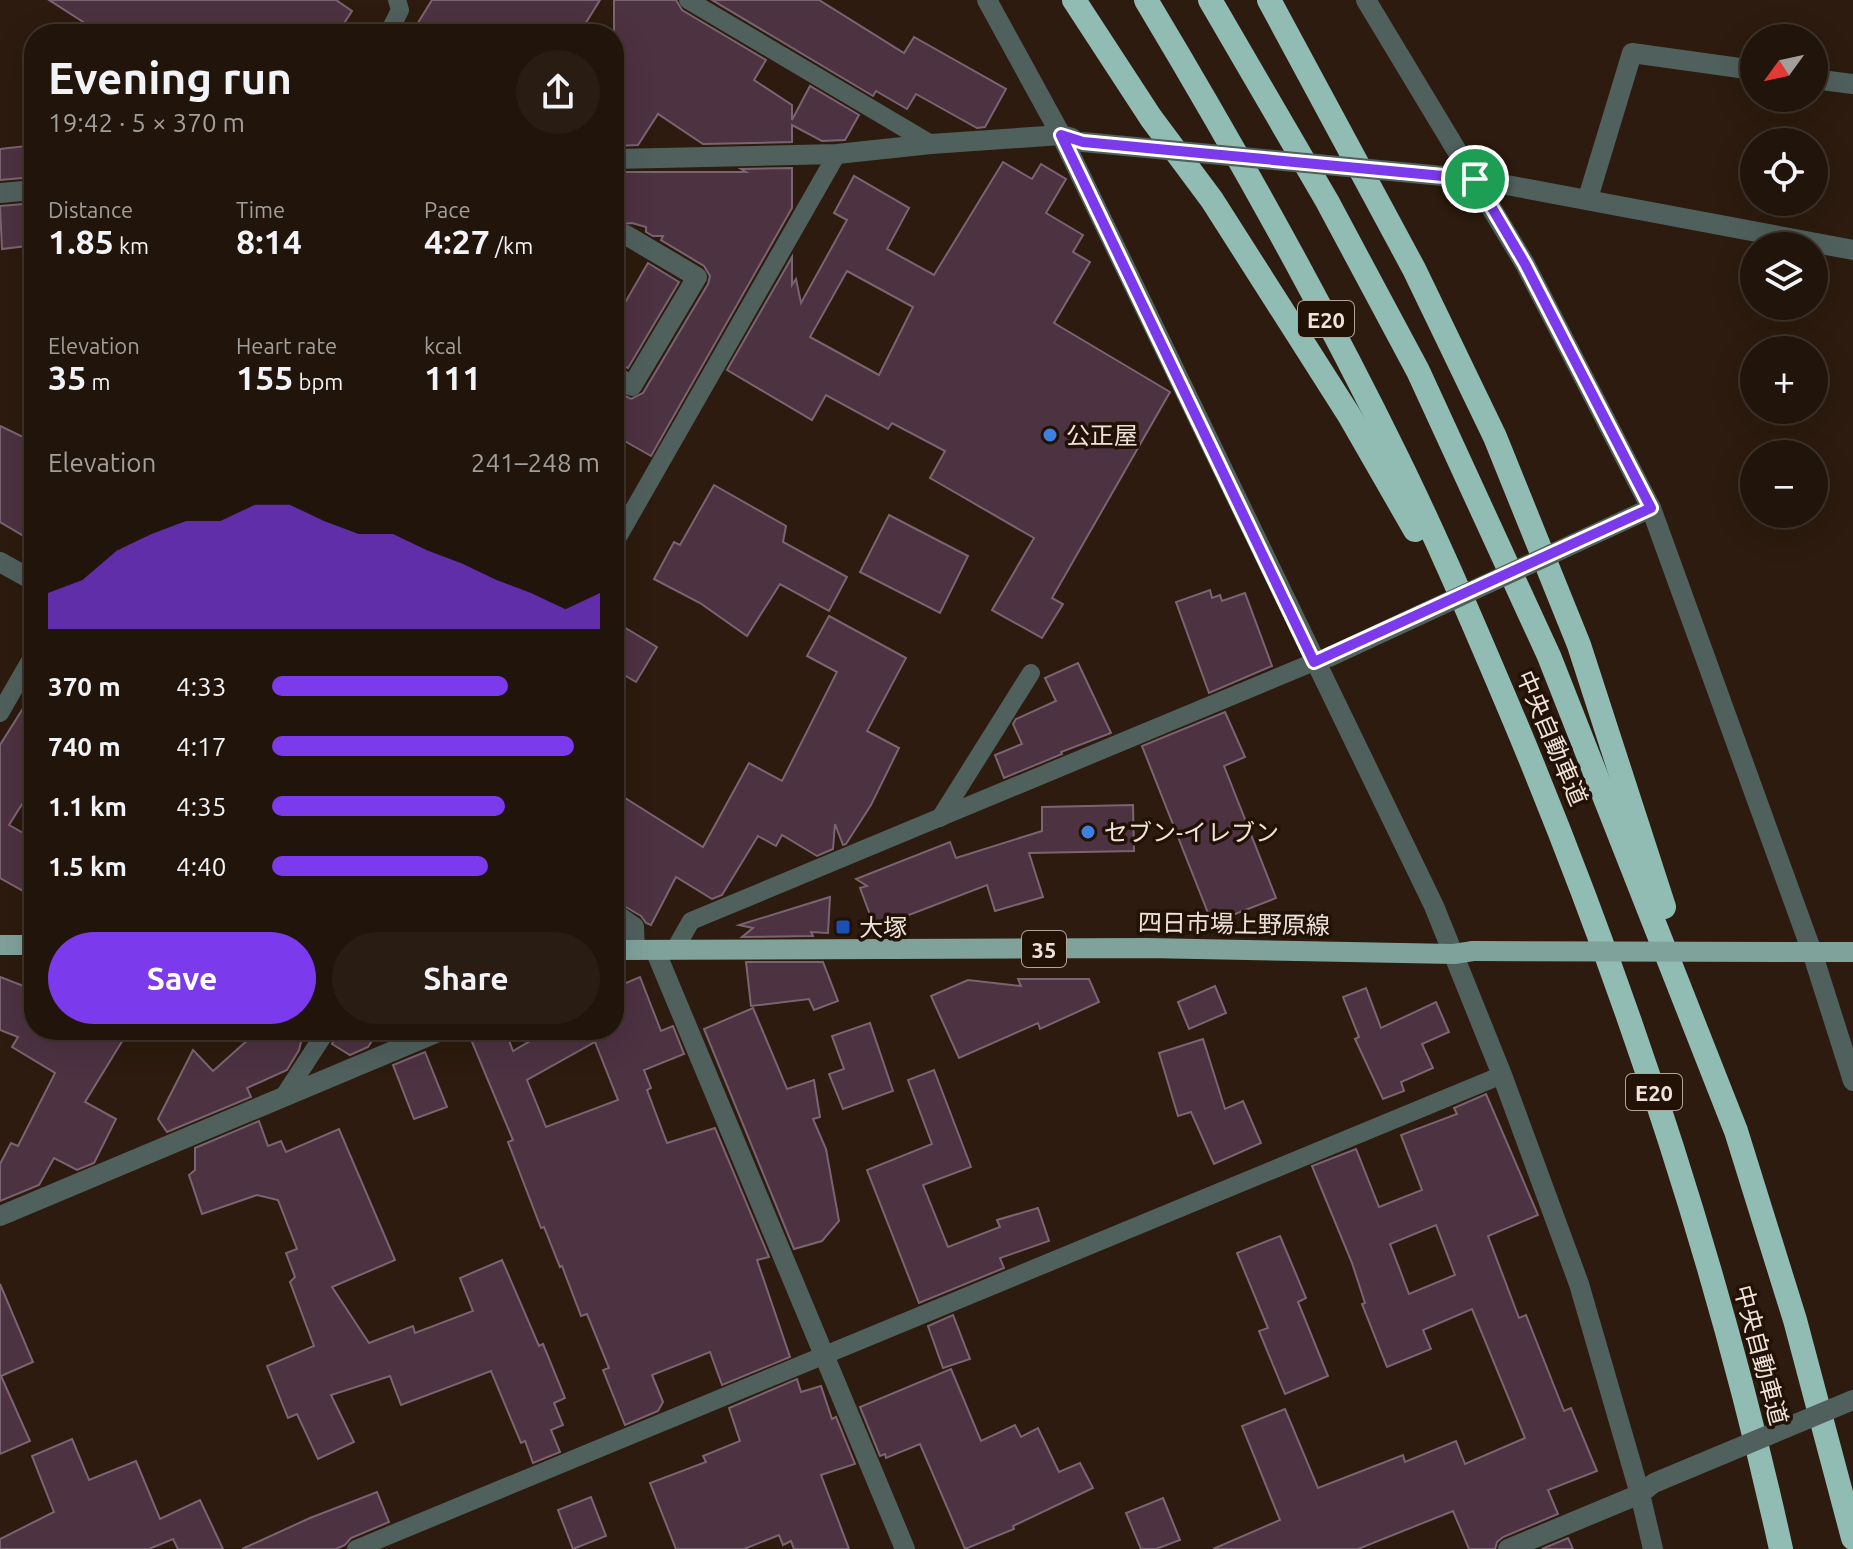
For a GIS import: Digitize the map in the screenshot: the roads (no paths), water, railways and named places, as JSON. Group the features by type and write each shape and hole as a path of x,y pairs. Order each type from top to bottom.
{"highway":[{"path":"1074,0 1151,118 1212,200 1349,415 1485,650"},
{"name":"中央自動車道","path":"1146,0 1219,122 1303,274 1399,460 1485,650 1564,842 1650,1077 1719,1304 1781,1549"},
{"name":"中央自動車道","path":"1210,0 1327,201 1418,371 1549,656 1736,1131 1795,1320 1853,1538"},
{"path":"1269,0 1414,269 1495,437 1579,645 1736,1131"}],"main road":[{"path":"0,945 24,945"},
{"name":"四日市場上野原線","path":"624,950 1147,948 1463,953 1853,952"}],"street":[{"path":"987,0 1061,135 1321,660 1434,906 1463,953 1502,1075 1579,1284 1647,1488 1653,1549"},
{"path":"1366,0 1532,277 1651,508 1812,952 1853,1081"},
{"path":"1588,198 1632,53 1740,68"},
{"path":"1828,81 1853,84"},
{"path":"624,159 837,154 1061,135 1083,142 1475,179 1853,250"},
{"path":"0,193 24,191"},
{"path":"624,236 697,277 632,386 624,381"},
{"path":"1321,660 1651,508"},
{"path":"0,562 24,575"},
{"path":"624,920 655,950 905,1549"},
{"path":"0,1216 419,1040"},
{"path":"1508,1549 1853,1400"}],"lane":[{"path":"393,24 400,10 397,0"},
{"path":"688,0 931,144"},
{"path":"624,527 837,154"},
{"path":"655,950 691,921 1321,660"},
{"path":"0,713 24,671"},
{"path":"940,818 1031,673"},
{"path":"284,1096 320,1040"},
{"path":"356,1549 1502,1075"}],"place":[{"name":"公正屋","path":"1050,435"},
{"name":"セブン-イレブン","path":"1088,832"},
{"name":"大塚","path":"843,927"}]}
